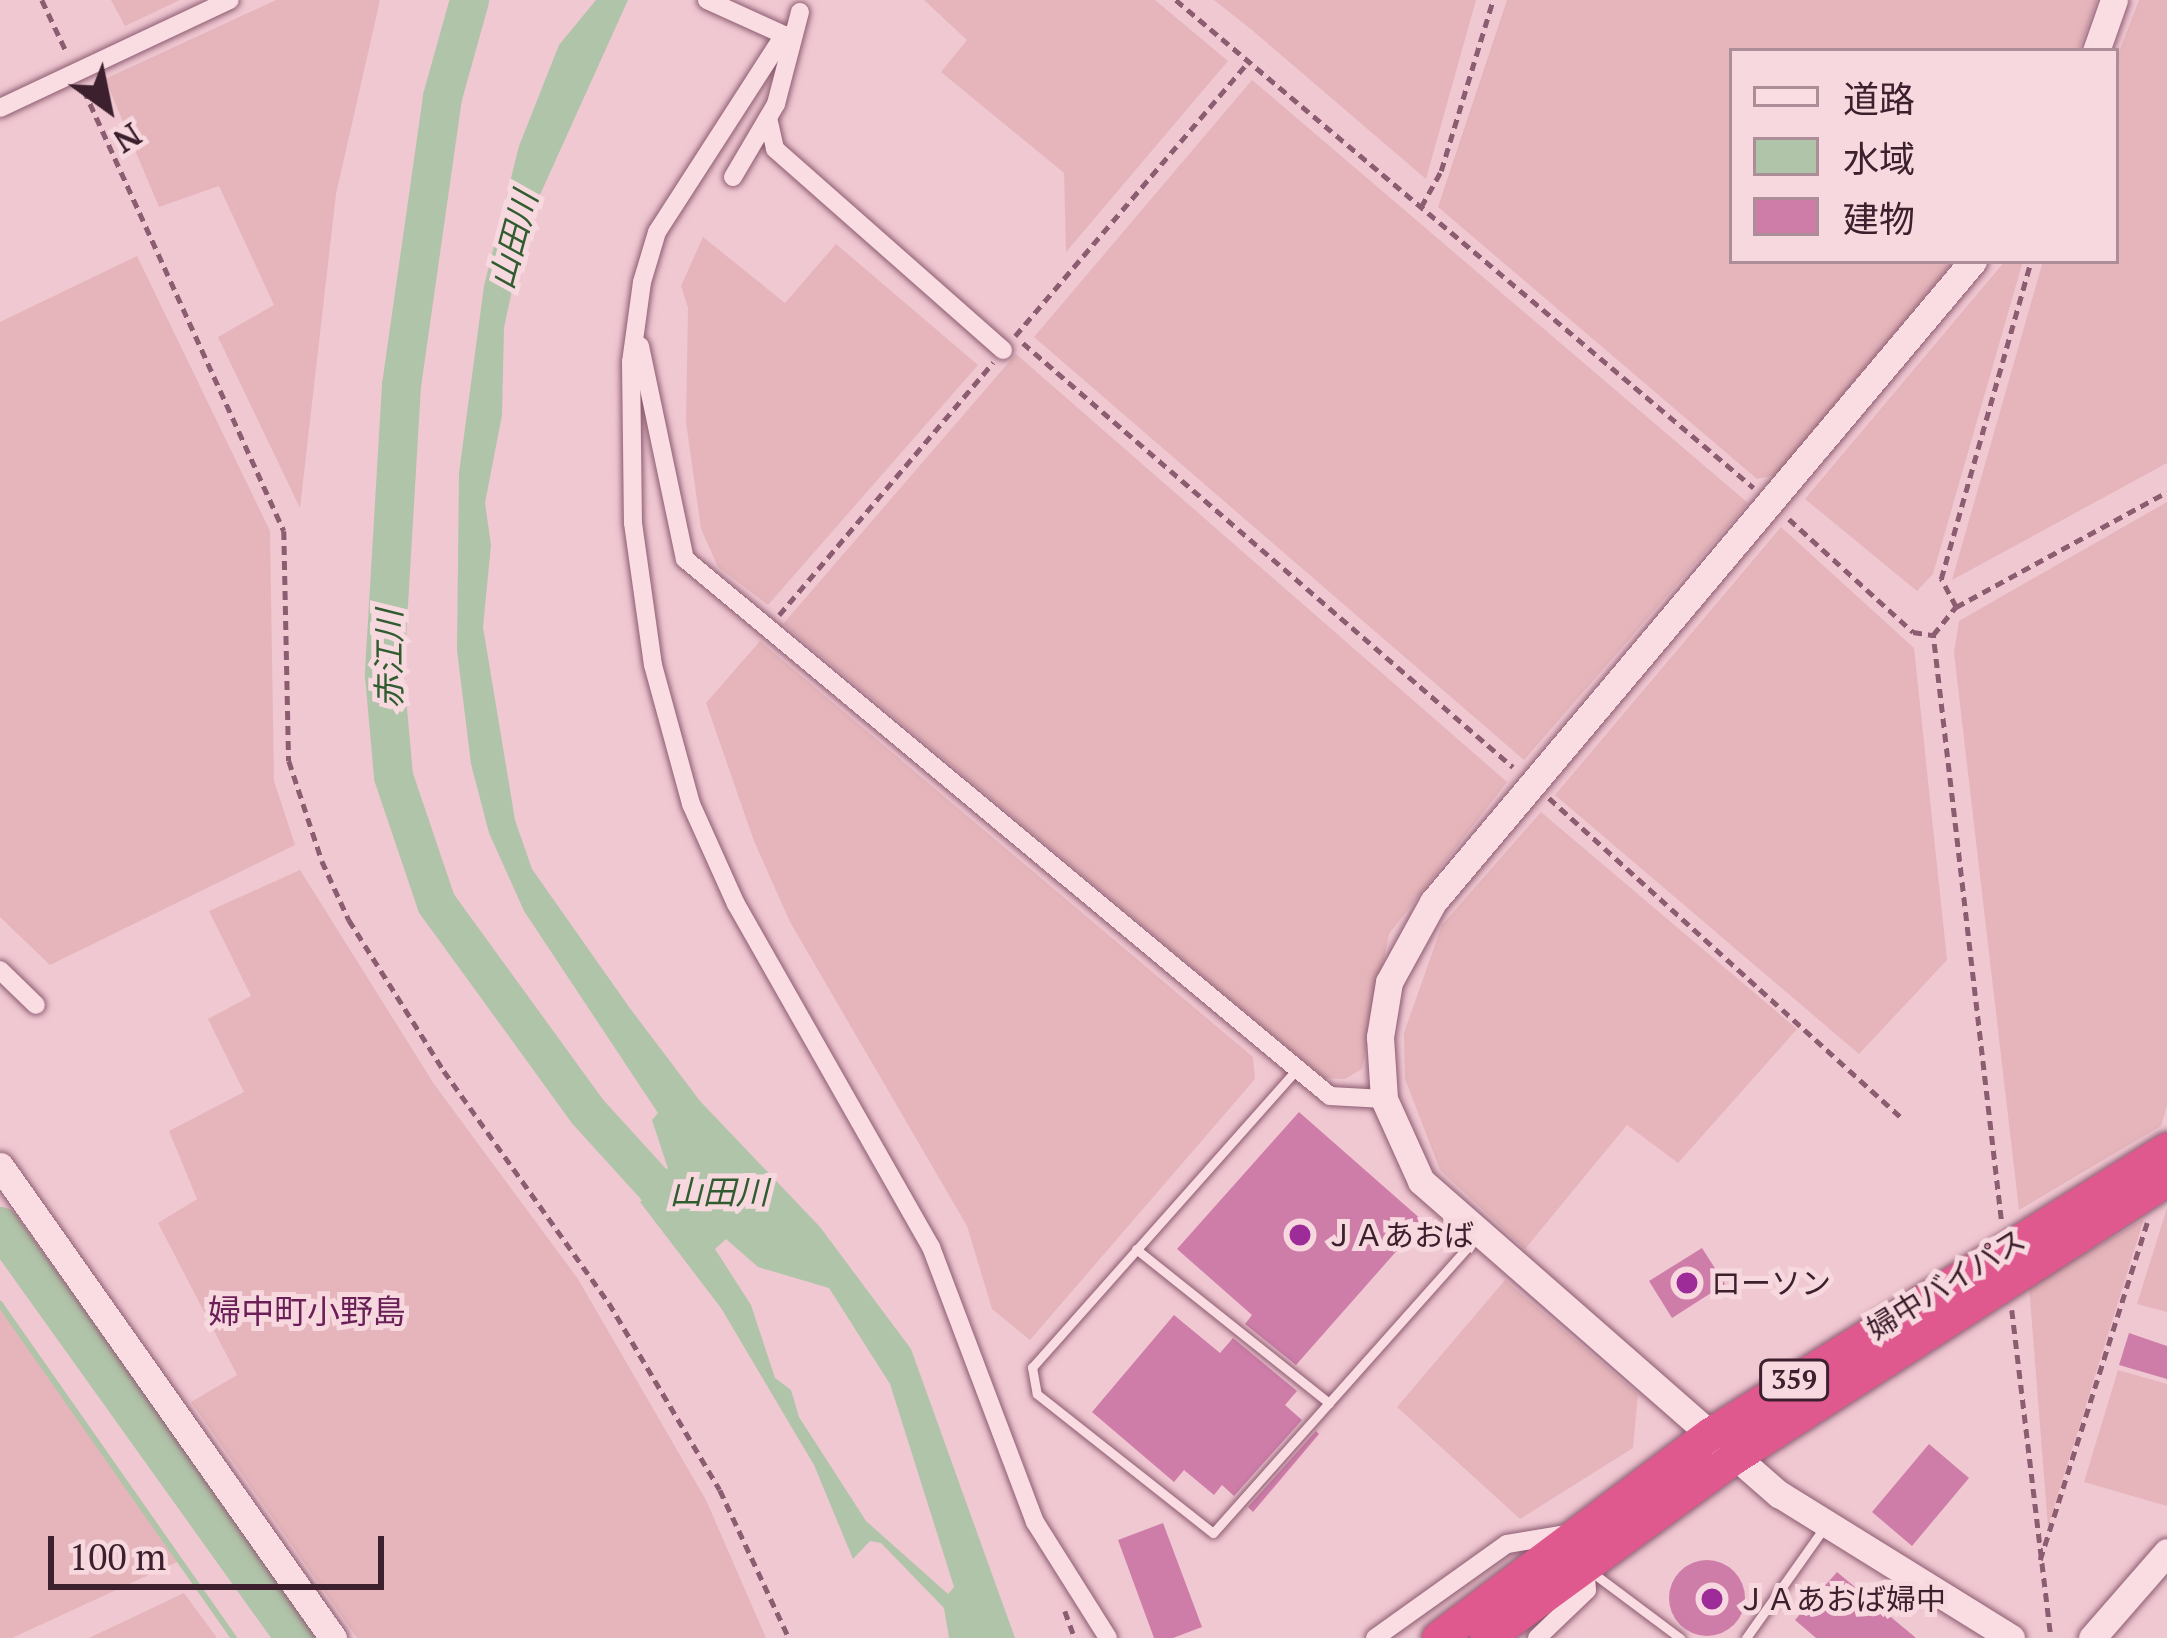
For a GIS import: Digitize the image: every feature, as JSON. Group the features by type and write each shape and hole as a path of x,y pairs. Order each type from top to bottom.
{"highway":[{"name":"婦中バイパス","path":"1486,1638 2167,1149"},
{"name":"婦中バイパス","path":"1438,1638 1571,1533 1710,1434 2007,1260 2163,1181"}],"street":[{"path":"0,108 230,0"},
{"path":"707,0 784,35 657,232 636,324 633,523 653,665 691,804 736,904 932,1247 1035,1522 1108,1638"},
{"path":"2097,48 2114,0"},
{"path":"733,177 768,118 800,12"},
{"path":"768,118 775,149 1009,343"},
{"path":"1971,264 1432,902 1389,982 1380,1037 1384,1099 1421,1181 1824,1528 2011,1638"},
{"path":"636,324 686,559 1330,1096 1384,1099"},
{"path":"0,970 36,1005"},
{"path":"0,1166 333,1638"},
{"path":"1375,1638 1508,1544 1571,1533"},
{"path":"2092,1638 2167,1552"},
{"path":"1538,1638 1587,1590 1585,1567"}],"lane":[{"path":"1297,1069 1032,1367 1037,1394 1214,1533 1479,1234"},
{"path":"1136,1250 1329,1403"},
{"path":"1746,1638 1824,1528"},
{"path":"1585,1567 1679,1638"}],"path":[{"path":"42,0 284,530 289,761 322,861 349,920 445,1071 609,1303 720,1490 789,1638"},
{"path":"1176,0 1772,504 1912,632 1933,635"},
{"path":"1421,207 1441,171 1493,0"},
{"path":"1956,607 1941,579 2030,264"},
{"path":"1009,343 1534,785 1800,1018 1823,1052 1900,1116"},
{"path":"2051,1638 1933,635 1956,607 2167,492"},
{"path":"2040,1560 2163,1181"}],"shaded area":[{"path":"111,0 180,0 125,26"},
{"path":"276,0 380,0 336,194 300,508 218,337 274,305 219,186 159,207 105,79"},
{"path":"924,0 1155,0 1228,61 1066,252 1064,173 941,72 967,40"},
{"path":"1214,0 1476,0 1426,179 1252,30"},
{"path":"1507,0 2097,0 2079,48 1729,48 1729,264 1952,264 1776,475 1757,479 1438,207"},
{"path":"2139,0 2167,0 2167,463 1952,580 2042,264 2119,264 2119,52"},
{"path":"1252,80 1748,503 1524,760 1034,337"},
{"path":"703,237 785,303 836,244 978,365 768,605 718,567 701,529 686,422 688,308 681,286"},
{"path":"137,256 270,531 274,781 295,845 50,965 0,917 0,322"},
{"path":"2002,264 2022,264 1933,574 1917,591 1805,499"},
{"path":"1016,354 1507,782 1389,934 1362,1069 1345,1079 1325,1078 783,624"},
{"path":"2167,502 2167,1106 2161,1126 2019,1210 1954,653 1959,621"},
{"path":"1781,527 1914,648 1947,960 1859,1054 1555,795"},
{"path":"760,641 1253,1057 1255,1079 1030,1340 992,1309 967,1226 790,922 754,841 706,703"},
{"path":"1541,812 1797,1029 1678,1163 1627,1125 1525,1249 1440,1170 1405,1079 1404,1033 1442,925"},
{"path":"300,870 434,1084 578,1279 706,1500 766,1638 357,1638 191,1402 237,1375 158,1223 197,1199 169,1131 244,1092 208,1019 251,996 209,911"},
{"path":"2167,1208 2167,1312 2137,1304"},
{"path":"2144,1219 2048,1527 2029,1286"},
{"path":"1505,1280 1638,1394 1633,1448 1520,1519 1397,1407"},
{"path":"0,1303 179,1561 12,1638 0,1638"},
{"path":"2118,1370 2167,1384 2167,1506 2084,1482"},
{"path":"184,1593 217,1638 89,1638"}],"water":[{"name":"山田川","path":"596,0 628,0 525,228 504,328 502,415 485,503 491,545 483,627 515,820 532,869 629,1007 700,1101 820,1227 911,1349 1015,1638 949,1638 944,1608 881,1543 870,1541 853,1559 814,1465 721,1308 640,1202 671,1178 652,1120 658,1113 524,911 489,833 471,764 457,650 459,473 484,286 519,146 559,45","holes":["726,1239 758,1267 829,1288 890,1384 954,1587 948,1594 866,1521 799,1417 791,1390 775,1378 751,1305 715,1249"]}],"building":[{"name":"ＪＡあおば","path":"1299,1112 1423,1221 1296,1365 1245,1324 1252,1315 1177,1249"},
{"name":"ローソン","path":"1702,1248 1725,1284 1672,1318 1649,1281"},
{"path":"1174,1315 1220,1353 1233,1338 1297,1391 1285,1405 1302,1420 1234,1496 1222,1485 1214,1495 1184,1470 1174,1482 1092,1412"},
{"path":"2129,1333 2167,1346 2167,1379 2119,1365"},
{"path":"1316,1431 1319,1434 1253,1512 1248,1507"},
{"path":"1929,1444 1969,1478 1912,1546 1872,1512"},
{"path":"1163,1523 1202,1627 1173,1638 1154,1638 1118,1540"},
{"name":"ＪＡあおば婦中","path":"1707,1560 1734,1571 1745,1598 1734,1625 1707,1636 1680,1625 1669,1598 1680,1571"},
{"path":"1837,1572 1916,1638 1816,1638 1795,1620"}],"waterway":[{"name":"赤江川","path":"469,0 442,97 401,385 384,675 393,776 436,903 587,1111 658,1189 710,1182"},
{"name":"山田川","path":"0,1226 295,1638"},
{"path":"0,1304 234,1638"}],"place":[{"name":"ＪＡあおば","path":"1300,1235"},
{"name":"ローソン","path":"1687,1283"},
{"name":"ＪＡあおば婦中","path":"1712,1599"}],"district":[{"name":"婦中町小野島","path":"307,1311"}]}
